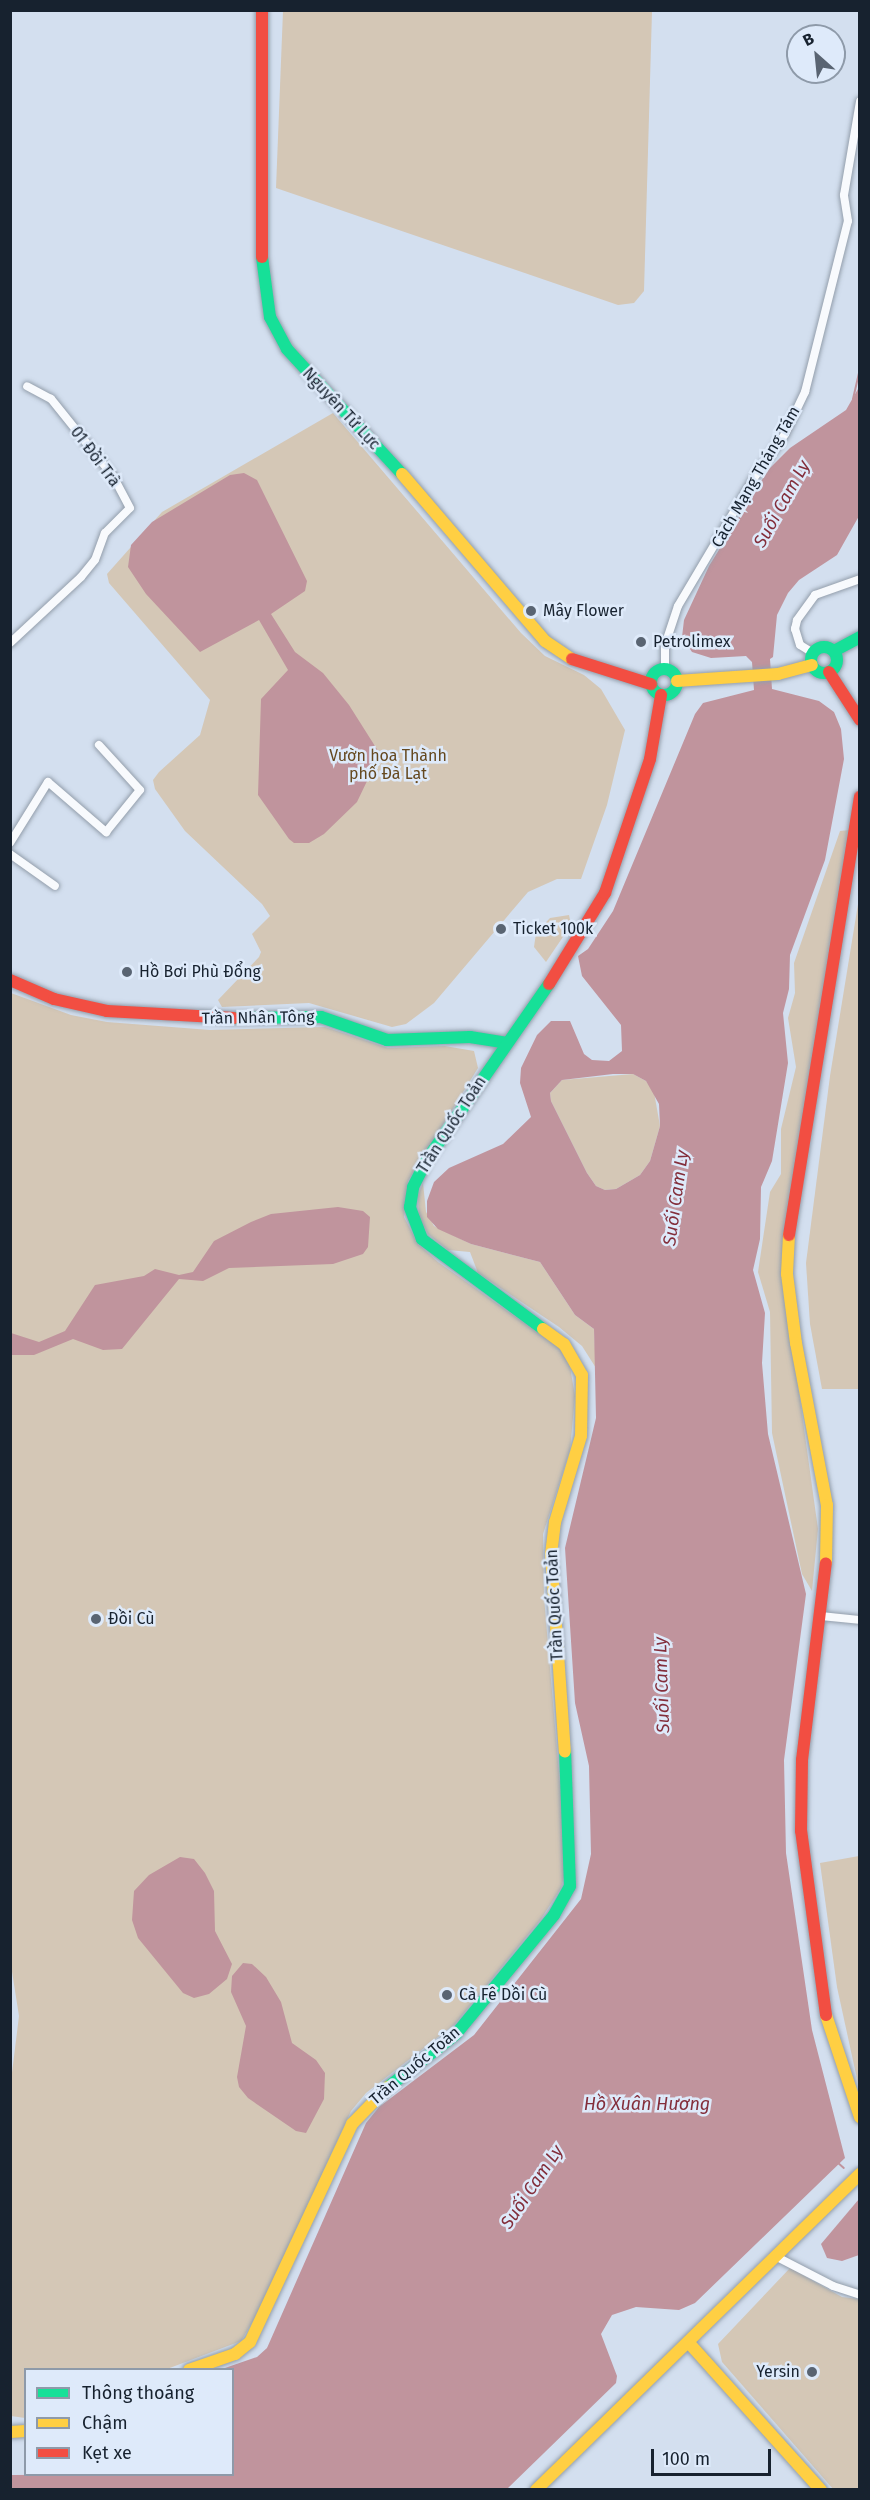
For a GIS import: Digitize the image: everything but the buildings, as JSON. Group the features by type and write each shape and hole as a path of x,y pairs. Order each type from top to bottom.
{"main road":[{"name":"Nguyên Tử Lực","path":"262,10 262,278 270,317 282,341 545,641 583,663 651,684"},
{"path":"834,651 860,637"},
{"path":"677,681 777,674 812,659 825,647 834,651"},
{"path":"829,672 837,663 834,651"},
{"path":"812,659 817,671 829,672"},
{"path":"665,669 674,674 677,681 672,692 661,695 651,684 655,673 665,669"},
{"path":"829,672 860,720"},
{"name":"Trần Quốc Toản","path":"195,2368 235,2354 250,2342 352,2124 378,2095 456,2034 554,1915 570,1886 569,1810 551,1560 555,1522 581,1436 582,1376 564,1344 455,1267 422,1239 410,1207 419,1173 506,1043 533,1008 605,893 650,759 661,695"},
{"path":"859,2116 830,2037 818,1975 801,1831 802,1760 828,1548 827,1505 794,1332 787,1254 860,797"},
{"name":"Trần Nhân Tông","path":"10,980 54,999 107,1011 193,1019 321,1017 387,1040 470,1037 506,1043"},
{"path":"536,2490 860,2174"},
{"path":"689,2343 821,2490"}],"street":[{"name":"Cách Mạng Tháng Tám","path":"665,669 665,645 678,606 754,478 785,434 805,392 848,221 844,195 860,101"},
{"name":"01 Đồi Trà","path":"10,643 81,577 95,560 105,533 130,508 115,479 51,399 27,386"},
{"path":"812,659 800,645 795,629 797,620 815,596 860,579"},
{"path":"10,843 48,782 106,832 140,790 99,745"},
{"path":"10,854 54,886"},
{"path":"820,1616 860,1620"},
{"path":"776,2256 833,2286 860,2295"}],"green space":[{"path":"283,11 652,11 644,291 634,303 618,305 276,188"},
{"name":"Vườn hoa Thành phố Đà Lạt","path":"333,413 521,633 545,656 584,675 601,689 625,730 607,805 581,879 557,879 528,892 434,1003 406,1024 392,1027 309,1003 222,1007 218,1000 259,957 261,952 252,934 270,916 262,904 185,831 155,789 153,780 159,772 200,735 210,700 109,583 107,574 162,512"},
{"path":"850,830 786,1299 818,1529 812,1591 802,1574 772,1433 770,1312 758,1272 770,1192 781,1174 781,1129 796,1067 788,1018 795,993 794,963 840,831"},
{"path":"859,898 859,1389 822,1389 810,1324 806,1263 830,1076"},
{"path":"569,915 571,925 546,962 534,947 536,933 550,918"},
{"path":"11,993 71,1015 107,1022 210,1030 325,1027 388,1048 445,1046 474,1051 478,1068 408,1181 404,1217 418,1244 438,1262 561,1349 569,1361 575,1396 570,1450 543,1534 544,1597 562,1809 564,1876 561,1888 541,1919 455,2024 366,2093 351,2111 258,2313 241,2341 170,2368 24,2368 24,2418 11,2416 10,2089 19,2016 10,1959"},
{"path":"633,1074 646,1081 654,1092 660,1126 650,1161 640,1175 616,1189 605,1190 596,1186 587,1173 551,1101 550,1093 562,1080"},
{"path":"423,1183 426,1212 434,1226 471,1244 540,1262 575,1315 594,1329 596,1368 582,1346 559,1327 478,1273 470,1252 448,1250 428,1234 419,1218 418,1195"},
{"path":"860,1856 859,2088 837,1987 820,1863"},
{"path":"790,2268 842,2297 859,2299 859,2489 833,2489 722,2362 718,2344"}],"water":[{"name":"Hồ Xuân Hương","path":"858,389 859,516 837,555 799,580 788,593 777,615 773,657 770,659 772,689 819,701 834,712 841,729 844,759 825,860 790,955 789,989 783,1013 788,1063 772,1161 761,1187 760,1239 753,1270 765,1313 762,1363 768,1434 806,1594 784,1760 786,1853 812,2030 845,2158 695,2303 679,2310 636,2307 612,2315 601,2334 617,2376 616,2383 507,2489 11,2490 10,2475 234,2476 234,2368 225,2368 257,2357 267,2348 366,2123 379,2107 474,2035 581,1899 591,1854 589,1766 575,1703 565,1548 596,1418 594,1329 575,1315 540,1262 471,1244 438,1229 427,1217 427,1201 434,1182 449,1168 503,1144 531,1117 520,1083 521,1068 537,1035 551,1021 570,1021 584,1054 592,1060 609,1061 622,1051 621,1025 582,976 578,956 588,949 613,911 695,714 703,703 754,690 752,662 746,656 711,658 692,652 682,637 684,620 709,566 768,470 790,448 846,410","holes":["633,1074 646,1081 659,1104 660,1126 650,1161 640,1175 616,1189 605,1190 596,1186 587,1173 551,1101 550,1093 562,1080"]},
{"path":"244,473 257,480 307,581 305,591 271,614 295,652 323,673 349,705 380,754 357,802 324,834 309,843 294,843 289,839 258,795 261,699 288,670 259,620 200,652 146,594 128,567 131,545 152,522 230,475"},
{"path":"338,1207 363,1211 370,1217 368,1247 363,1254 333,1264 229,1268 203,1281 179,1279 122,1349 103,1350 73,1339 34,1355 11,1355 11,1333 39,1342 65,1331 95,1285 144,1276 155,1269 179,1275 193,1272 214,1241 251,1222 271,1214"},
{"path":"180,1857 194,1859 205,1873 214,1891 215,1931 232,1964 227,1979 209,1994 194,1998 183,1993 138,1938 132,1920 134,1891 149,1875"},
{"path":"243,1963 252,1964 266,1977 281,2002 292,2043 316,2060 325,2073 324,2099 306,2133 296,2131 248,2098 239,2087 237,2077 246,2026 231,1992 232,1976"},
{"path":"859,2199 859,2255 842,2261 827,2258 821,2244"}],"waterway":[{"name":"Suối Cam Ly","path":"853,399 860,369"},
{"path":"837,2162 844,2168"}],"traffic: fast":[{"path":"262,257 270,317 287,349 402,474"},
{"path":"834,651 860,637"},
{"path":"824,647 833,651 837,660 833,669 824,673 815,669 811,660 815,651 824,647"},
{"path":"664,669 673,673 677,682 673,691 664,695 655,691 651,682 655,673 664,669"},
{"path":"543,1329 422,1239 410,1207 413,1187 428,1158 549,984"},
{"path":"234,1018 321,1017 387,1040 470,1037 506,1043"},
{"path":"388,2087 456,2034 554,1915 570,1886 565,1752"}],"traffic: slow":[{"path":"402,474 545,641 572,659"},
{"path":"677,681 778,674 812,665"},
{"path":"789,1235 787,1274 796,1343 827,1505 826,1563"},
{"path":"543,1329 564,1344 582,1375 581,1436 555,1522 551,1554 565,1752"},
{"path":"826,2015 860,2117"},
{"path":"195,2368 235,2354 250,2342 352,2124 388,2087"},
{"path":"536,2490 860,2174"},
{"path":"689,2343 821,2490"},
{"path":"10,2432 24,2431"}],"traffic: jam":[{"path":"262,10 262,257"},
{"path":"572,659 651,684"},
{"path":"829,672 860,720"},
{"path":"549,984 605,893 650,759 661,695"},
{"path":"789,1235 860,797"},
{"path":"10,980 54,999 107,1011 234,1018"},
{"path":"826,1563 802,1760 801,1831 826,2015"}],"place":[{"name":"Mây Flower","path":"531,611"},
{"name":"Petrolimex","path":"641,642"},
{"name":"Ticket 100k","path":"501,929"},
{"name":"Hồ Bơi Phù Đổng","path":"127,972"},
{"name":"Đồi Cù","path":"96,1619"},
{"name":"Cà Fê Dồi Cù","path":"447,1995"},
{"name":"Yersin","path":"812,2372"}]}
